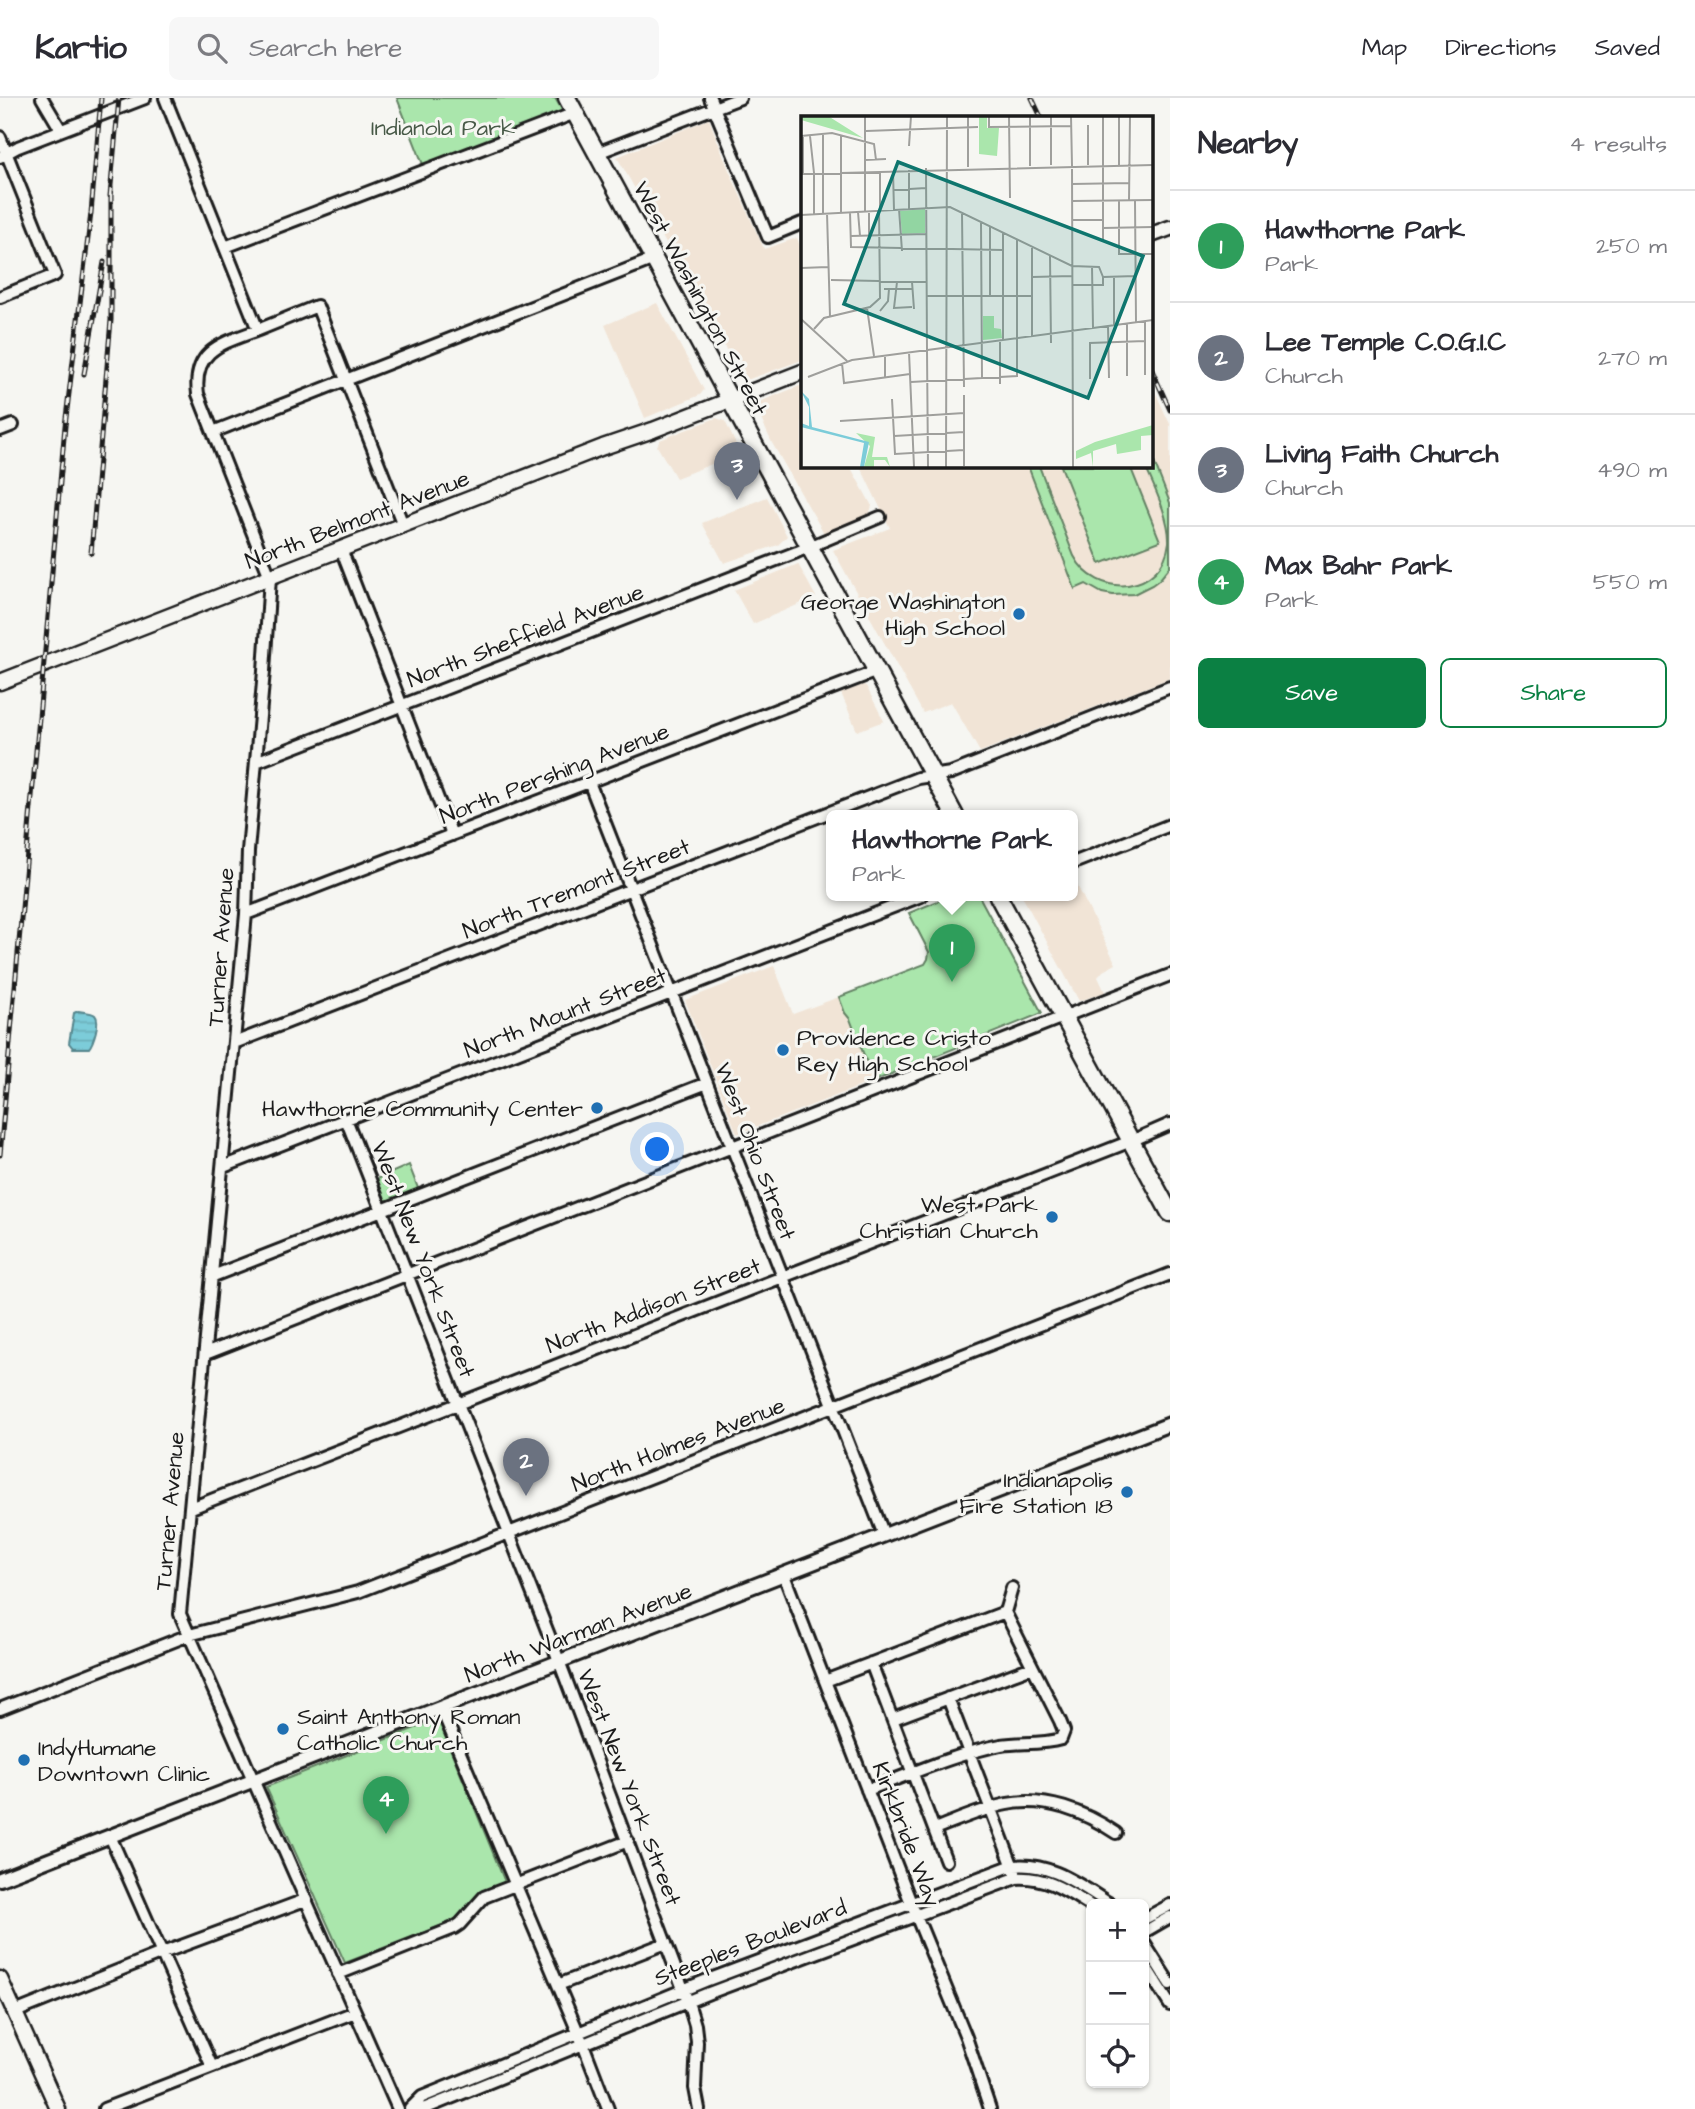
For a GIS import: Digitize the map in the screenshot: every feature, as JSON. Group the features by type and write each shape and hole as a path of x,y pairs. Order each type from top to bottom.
{"main road":[{"name":"West Washington Street","path":"571,105 953,810"},
{"path":"1152,235 1170,228"},
{"name":"North Belmont Avenue","path":"0,682 590,452 801,373"},
{"path":"1001,901 1170,1213"},
{"path":"0,1979 58,2109"}],"street":[{"path":"42,98 61,130"},
{"path":"4,155 18,147 145,98"},
{"path":"165,98 258,330 317,306 403,525"},
{"path":"597,153 712,103 740,98"},
{"path":"712,103 768,237 801,224"},
{"path":"225,247 571,105"},
{"path":"0,137 4,155 55,275 0,297"},
{"path":"213,432 654,259"},
{"name":"Turner Avenue","path":"189,1635 180,1614 246,915 248,851 270,577 198,394 197,382 201,363 208,353 218,345 258,330"},
{"path":"0,430 13,425"},
{"name":"North Sheffield Avenue","path":"256,762 810,547 880,517"},
{"path":"341,549 453,835"},
{"name":"North Pershing Avenue","path":"246,915 877,671"},
{"name":"North Tremont Street","path":"835,810 918,778 951,773 1170,687"},
{"name":"West Ohio Street","path":"589,782 884,1535"},
{"name":"North Tremont Street","path":"234,1042 826,814"},
{"path":"1078,861 1170,825"},
{"name":"North Mount Street","path":"223,1167 908,901"},
{"path":"205,1354 1170,975"},
{"path":"213,1276 707,1083"},
{"name":"West New York Street","path":"346,1119 560,1662 684,1990 695,2025 695,2088 699,2109"},
{"name":"North Addison Street","path":"191,1508 1170,1124"},
{"name":"North Holmes Avenue","path":"0,1709 189,1635 349,1595 1170,1274"},
{"name":"North Warman Avenue","path":"0,1879 1170,1424"},
{"name":"Kirkbride Way","path":"784,1575 966,2037 990,2109"},
{"path":"867,1790 970,1753 1004,1745 1047,1743 1061,1739 1064,1731 1060,1721 1005,1612 1012,1588"},
{"path":"825,1681 1005,1612"},
{"path":"189,1635 398,2109"},
{"path":"871,1663 946,1861"},
{"path":"892,1719 1032,1667"},
{"path":"948,1698 1014,1866 1016,1878"},
{"path":"441,1708 579,2032 608,2109"},
{"path":"934,1829 1010,1803 1047,1803 1076,1812 1116,1833"},
{"path":"110,1836 212,2067"},
{"path":"338,1974 454,1928 484,1897 628,1841"},
{"name":"Steeples Boulevard","path":"410,2109 422,2097 579,2032 911,1903 1014,1866 1047,1869 1102,1899"},
{"name":"Steeples Boulevard","path":"410,2109 426,2108 688,2002 1016,1878 1044,1880 1086,1903"},
{"path":"15,2012 305,1900"},
{"path":"1149,1916 1170,1905"},
{"path":"1149,1929 1170,1917"},
{"path":"558,1985 666,1943"},
{"path":"1149,1951 1170,1984"},
{"path":"1149,1972 1170,2005"},
{"path":"104,2109 355,2012"}],"shaded area":[{"path":"709,119 764,249 797,238 801,248 801,360 744,381 617,157"},
{"path":"657,303 704,390 700,395 645,418 605,325"},
{"path":"801,385 801,467 851,467 872,506 869,515 825,535 772,443 755,406"},
{"name":"George Washington High School","path":"1152,385 1170,424 1170,678 980,752 951,702 923,713 833,550 890,528 860,467 1152,467"},
{"path":"716,418 725,421 740,453 676,478 657,446 660,440"},
{"path":"767,497 787,536 778,545 724,563 702,523"},
{"path":"798,564 816,597 753,624 734,590"},
{"path":"863,685 884,721 857,731 841,693"},
{"path":"1078,887 1116,964 1098,977 1105,992 1079,1001 1025,901 1078,901"},
{"name":"Providence Cristo Rey High School","path":"774,966 793,1014 839,997 874,1081 737,1134 685,1000"}],"green space":[{"name":"Indianola Park","path":"397,98 555,98 562,110 560,114 424,167"},
{"path":"1152,457 1170,503 1170,567 1160,579 1134,594 1102,593 1086,584 1075,589 1028,467 1039,467 1074,556 1084,570 1098,580 1113,585 1142,581 1155,572 1164,559 1169,533 1157,493 1145,467 1152,467"},
{"path":"1061,467 1130,467 1160,541 1100,564"},
{"path":"938,901 982,901 1042,1013 874,1081 839,997 925,964 929,952 909,913"},
{"path":"409,1165 419,1191 386,1202 377,1179"},
{"path":"438,1719 505,1882 483,1891 455,1920 345,1963 266,1787"}],"water":[{"path":"74,1013 92,1013 97,1018 96,1032 89,1048 73,1048 69,1043"}],"railway":[{"path":"0,1155 65,426 91,213 101,98"},
{"path":"110,196 119,98"},
{"path":"1032,98 1041,116"},
{"path":"91,553 111,320 111,187"},
{"path":"84,374 104,262"},
{"path":"1152,370 1170,410"}],"place":[{"name":"Living Faith Church","path":"737,500"},
{"name":"George Washington High School","path":"1019,614"},
{"name":"Hawthorne Park","path":"952,982"},
{"name":"Providence Cristo Rey High School","path":"783,1050"},
{"name":"Hawthorne Community Center","path":"597,1108"},
{"name":"West Park Christian Church","path":"1052,1217"},
{"name":"Indianapolis Fire Station 18","path":"1127,1492"},
{"name":"Lee Temple C.O.G.I.C","path":"526,1496"},
{"name":"Saint Anthony Roman Catholic Church","path":"283,1729"},
{"name":"IndyHumane Downtown Clinic","path":"24,1760"},
{"name":"Max Bahr Park","path":"386,1834"}]}
